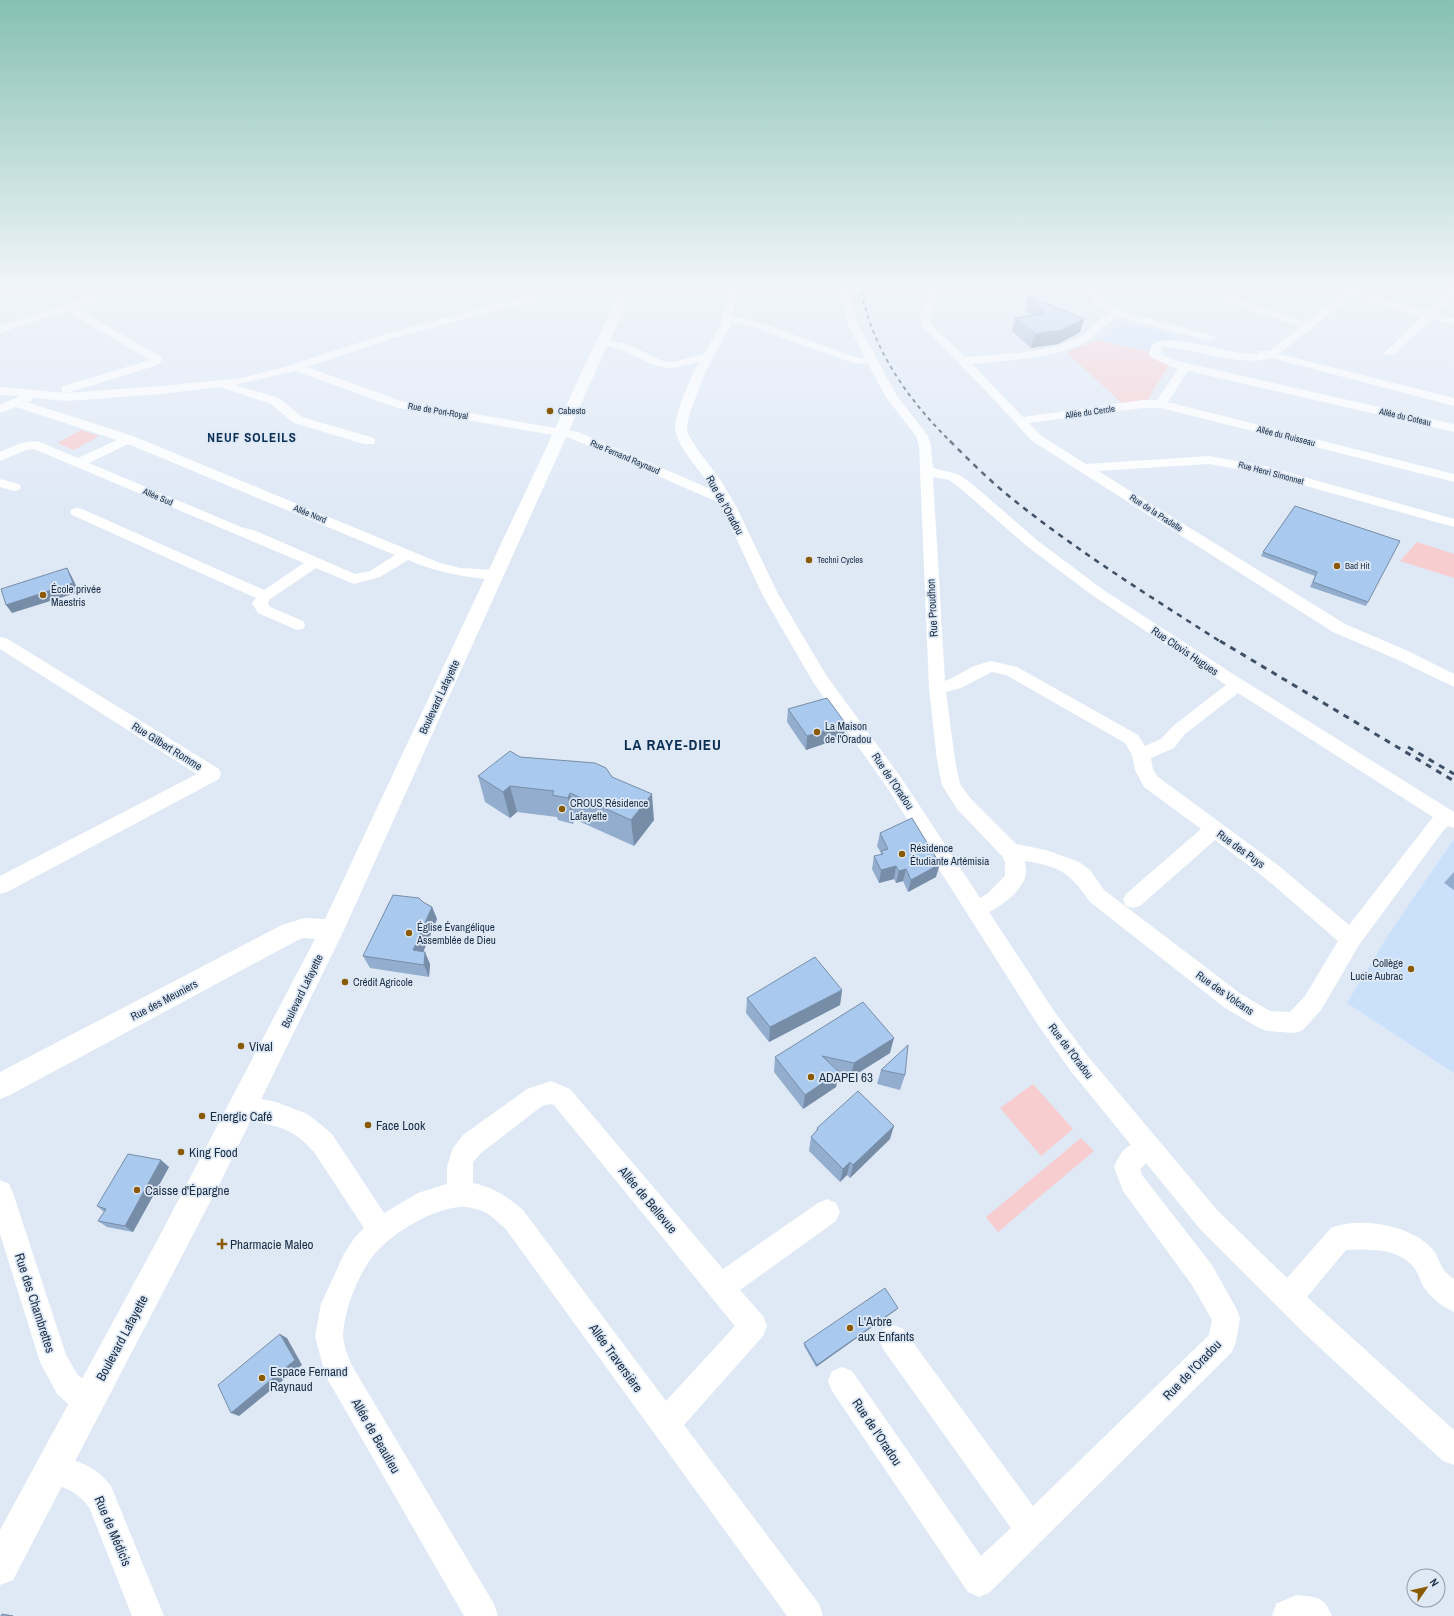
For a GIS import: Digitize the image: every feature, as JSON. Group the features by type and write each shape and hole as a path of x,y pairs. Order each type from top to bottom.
{"main road":[{"name":"Boulevard Lafayette","path":"0,1567 88,1403 284,1028 332,930 595,359"},
{"name":"Rue des Meuniers","path":"0,1086 291,932 304,928 332,930"}],"street":[{"path":"56,396 70,388 151,364 157,359"},
{"path":"0,392 56,396 161,390 220,384 258,378 318,359"},
{"path":"649,359 667,365 695,359"},
{"name":"Rue de l'Oradou","path":"706,359 691,392 683,415 680,428 684,438 714,481 734,517 770,594 819,678 895,784 977,909 1004,954 1068,1049 1209,1220 1288,1298 1454,1450"},
{"path":"853,359 857,361 872,361"},
{"path":"963,361 975,359"},
{"name":"Allée du Coteau","path":"1162,359 1185,366 1454,428"},
{"path":"1288,359 1454,402"},
{"name":"Rue Proudhon","path":"872,361 892,397 922,436 925,446 937,688 946,760 951,785 964,804 1010,851 1015,862 1016,874 1012,882 994,900 977,909"},
{"name":"Rue de la Pradelle","path":"963,361 1036,438 1135,499 1241,568 1340,628 1423,665 1454,681"},
{"path":"1161,404 1185,366"},
{"name":"Rue de Port-Royal","path":"296,367 398,404 562,432"},
{"path":"1356,405 1365,380"},
{"path":"220,384 274,401 298,420 369,441"},
{"path":"0,408 16,403 31,395"},
{"name":"Allée Nord","path":"16,403 128,439 446,570 496,575"},
{"name":"Allée du Cercle","path":"1020,421 1143,404 1161,404"},
{"name":"Allée du Ruisseau","path":"1161,404 1454,478"},
{"name":"Rue Fernand Raynaud","path":"562,432 574,435 724,500"},
{"path":"79,463 128,439"},
{"name":"Allée Sud","path":"0,457 23,447 35,445 354,579 375,574 407,554"},
{"name":"Rue Henri Simonnet","path":"1083,468 1186,460 1209,460 1234,463 1454,524"},
{"name":"Rue Clovis Hugues","path":"926,471 953,477 966,486 1033,544 1097,592 1237,685 1450,819"},
{"name":"Rue Fernand Raynaud","path":"688,484 714,481"},
{"path":"0,483 14,487"},
{"path":"77,512 265,596"},
{"path":"296,625 264,610 260,603 265,596 315,562"},
{"name":"Rue Gilbert Romme","path":"0,642 212,774 0,886"},
{"name":"Rue des Puys","path":"937,688 955,684 980,670 991,666 1011,671 1132,739 1142,755 1144,770 1150,782 1272,872 1351,939"},
{"path":"1142,755 1166,744 1174,738 1180,730 1237,685"},
{"name":"Rue des Volcans","path":"1010,851 1039,855 1060,861 1081,874 1097,896 1233,1001 1267,1021 1295,1022 1313,1003 1351,939 1436,826 1450,819"},
{"path":"1133,900 1214,829"},
{"name":"Allée de Bellevue","path":"460,1194 460,1167 462,1157 472,1144 535,1097 551,1092 562,1097 753,1326 665,1424"},
{"path":"242,1107 274,1112 298,1121 314,1132 323,1143 381,1231"},
{"name":"Rue de l'Oradou","path":"842,1381 979,1581 1222,1342 1226,1318 1202,1275 1132,1182 1127,1167 1135,1156 1149,1148"},
{"name":"Rue des Chambrettes","path":"0,1193 54,1362 67,1384 88,1403"},
{"name":"Allée Traversière","path":"381,1231 402,1216 428,1202 460,1194 483,1198 499,1206 514,1219 807,1616"},
{"path":"721,1288 827,1212"},
{"name":"Allée de Beaulieu","path":"381,1231 364,1246 353,1263 335,1304 328,1336 338,1370 482,1616"},
{"path":"1288,1298 1340,1237 1372,1236 1405,1244 1415,1250 1425,1260 1434,1279 1454,1298"},
{"path":"893,1339 1031,1530"},
{"name":"Rue de Médicis","path":"53,1469 74,1475 91,1485 100,1497 148,1616"},
{"path":"1288,1616 1296,1611 1313,1613 1316,1616"}],"shaded area":[{"path":"1074,359 1163,359 1172,365 1168,367 1149,397 1149,400 1122,403"},
{"path":"81,430 99,436 74,450 57,443"},
{"path":"1417,542 1454,554 1454,578 1400,561"},
{"name":"Collège Lucie Aubrac","path":"1454,839 1454,1073 1347,1003 1389,934"},
{"path":"1033,1084 1073,1129 1041,1156 1000,1108"},
{"path":"1081,1138 1094,1151 998,1232 986,1217"}],"building":[{"name":"Bad Hit","path":"1295,506 1400,541 1368,602 1313,582 1317,572 1263,552"},
{"path":"67,568 73,583 6,605 1,589"},
{"path":"827,698 846,724 807,736 788,709"},
{"path":"510,751 520,757 595,763 606,768 612,777 652,794 631,820 570,793 568,798 552,795 554,791 510,786 503,792 478,776"},
{"name":"Résidence Étudiante Artémisia","path":"912,818 940,864 911,880 906,869 899,871 896,866 881,870 874,856 883,854 881,851 888,849 880,833"},
{"name":"Église Évangélique Assemblée de Dieu","path":"393,895 419,898 432,907 413,950 425,952 424,965 363,956"},
{"path":"815,957 842,990 770,1027 747,998"},
{"path":"863,1002 894,1038 854,1063 822,1056 839,1072 805,1095 775,1057"},
{"path":"908,1045 905,1075 881,1070"},
{"path":"858,1091 894,1126 853,1165 850,1162 843,1169 811,1137 818,1129 817,1128"},
{"name":"Caisse d'Épargne","path":"128,1154 161,1160 125,1226 98,1221 106,1209 97,1206"},
{"name":"L'Arbre aux Enfants","path":"885,1288 898,1308 817,1365 804,1343"},
{"name":"Espace Fernand Raynaud","path":"280,1334 295,1360 231,1413 218,1385"},
{"path":"2,1614 13,1616 1,1616"}],"railway":[{"path":"887,359 920,408 951,442"},
{"path":"951,442 998,487 1065,539 1221,642"},
{"path":"1220,641 1454,781"},
{"path":"1408,747 1454,774"}],"place":[{"name":"Cabesto","path":"550,411"},
{"name":"Techni Cycles","path":"809,560"},
{"name":"Bad Hit","path":"1337,566"},
{"name":"École privée Maestris","path":"43,595"},
{"name":"La Maison de l'Oradou","path":"817,732"},
{"name":"CROUS Résidence Lafayette","path":"562,809"},
{"name":"Résidence Étudiante Artémisia","path":"902,854"},
{"name":"Église Évangélique Assemblée de Dieu","path":"409,933"},
{"name":"Collège Lucie Aubrac","path":"1411,969"},
{"name":"Crédit Agricole","path":"345,982"},
{"name":"Vival","path":"241,1046"},
{"name":"ADAPEI 63","path":"811,1077"},
{"name":"Energic Café","path":"202,1116"},
{"name":"Face Look","path":"368,1125"},
{"name":"King Food","path":"181,1152"},
{"name":"Caisse d'Épargne","path":"137,1190"},
{"name":"Pharmacie Maleo","path":"222,1244"},
{"name":"L'Arbre aux Enfants","path":"850,1328"},
{"name":"Espace Fernand Raynaud","path":"262,1378"}],"district":[{"name":"NEUF SOLEILS","path":"252,437"},
{"name":"LA RAYE-DIEU","path":"673,744"}]}
